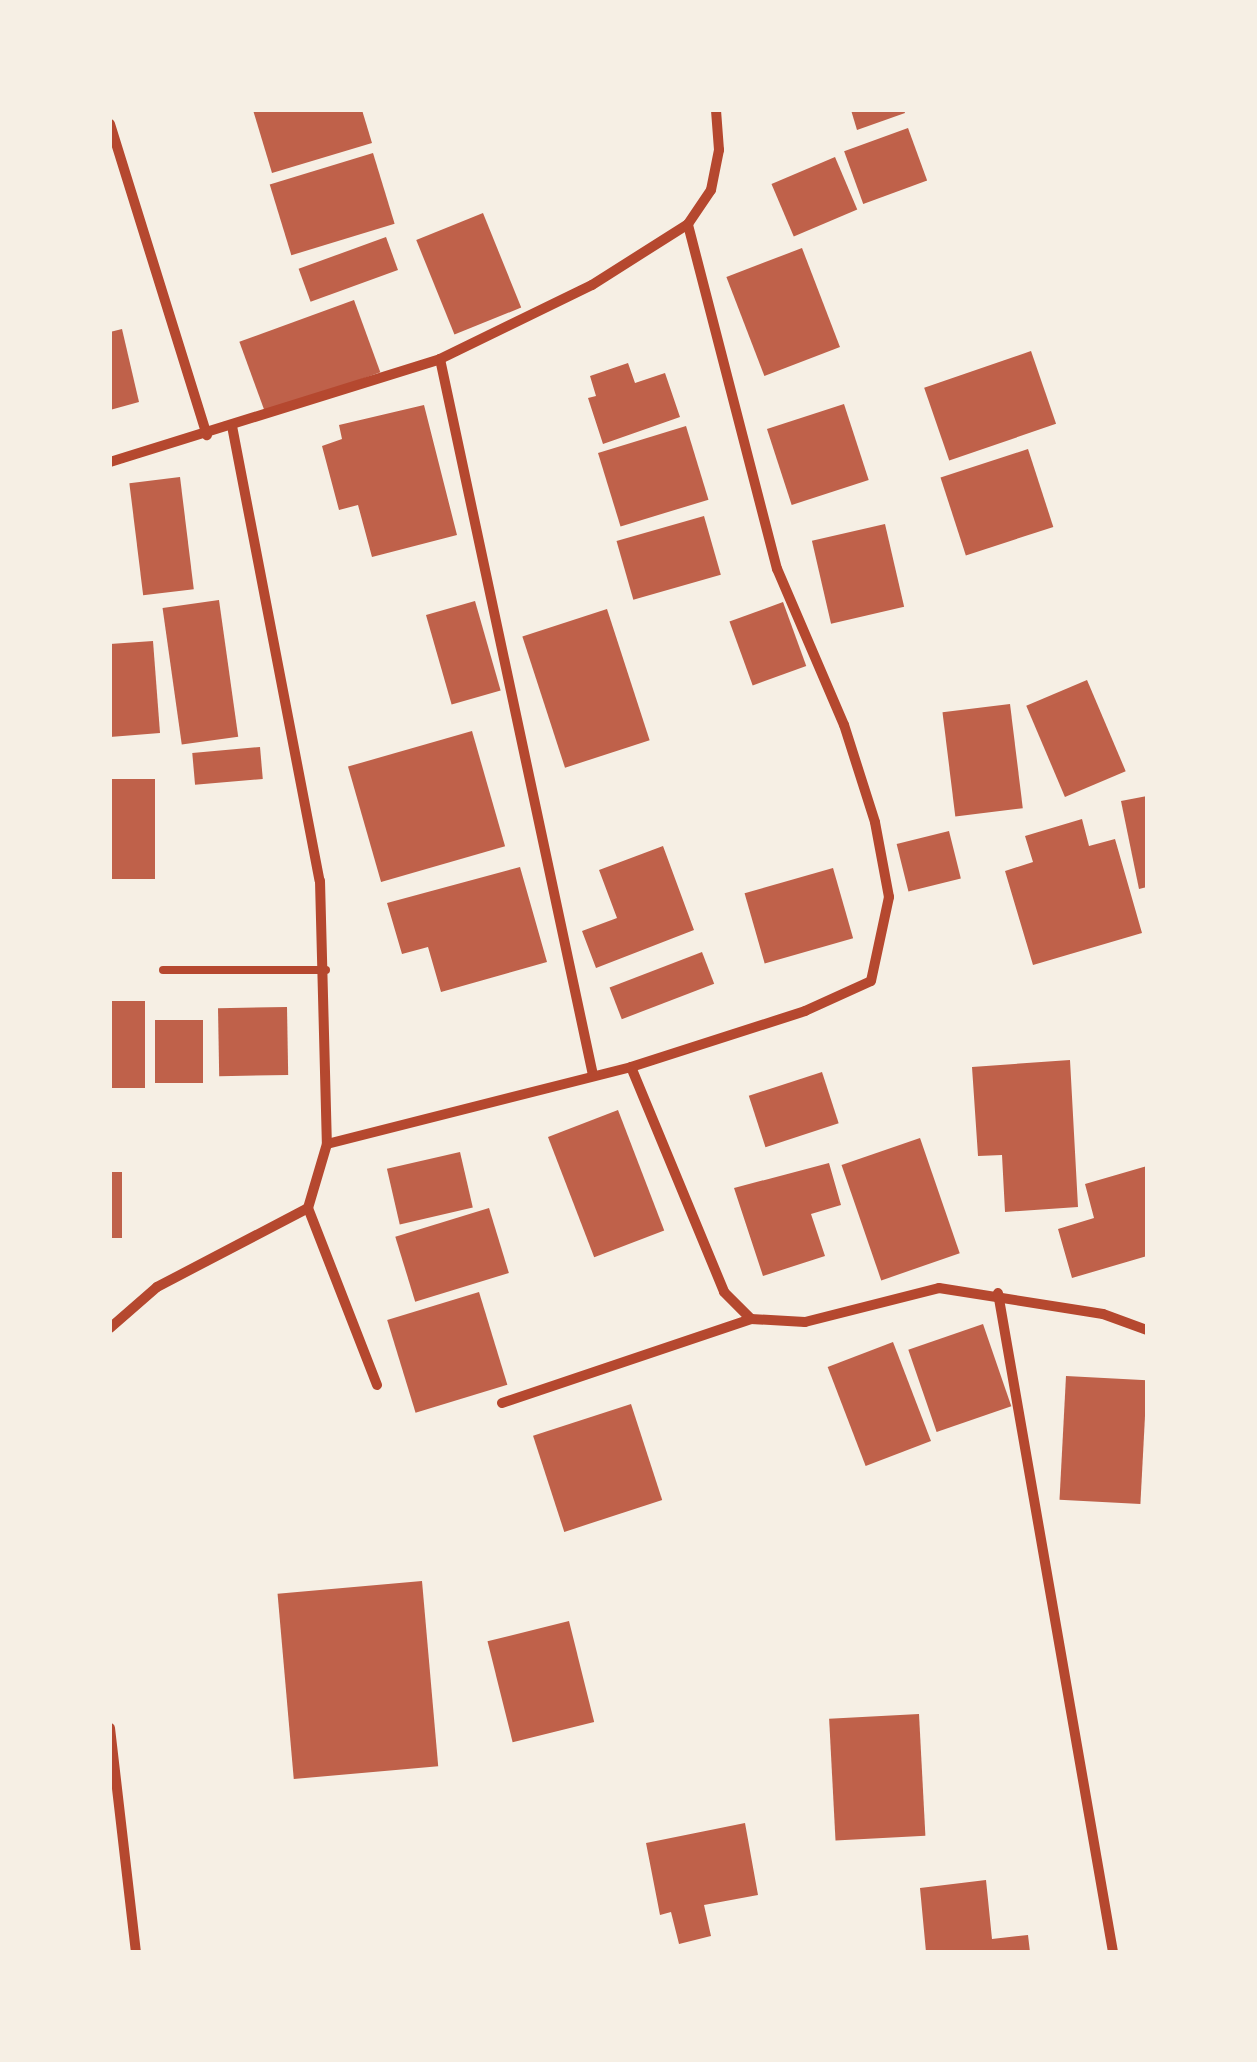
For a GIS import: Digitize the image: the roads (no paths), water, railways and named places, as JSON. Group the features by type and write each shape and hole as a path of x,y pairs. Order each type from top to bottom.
{"street":[{"path":"110,462 440,359 592,285 688,224 711,190 719,150 716,110"},
{"path":"110,124 208,434"},
{"path":"327,1144 631,1068 804,1011 871,982 889,897 875,822 844,726 777,569 688,224"},
{"path":"440,359 593,1075"},
{"path":"232,426 320,881 326,970 327,1144 308,1208 378,1385"},
{"path":"631,1068 724,1292 751,1319"},
{"path":"110,1328 157,1288 308,1208"},
{"path":"502,1404 751,1319 805,1322 939,1288 998,1293 1104,1314 1147,1330"},
{"path":"998,1293 1112,1952"},
{"path":"110,1728 136,1952"}],"lane":[{"path":"163,970 326,970"}]}
